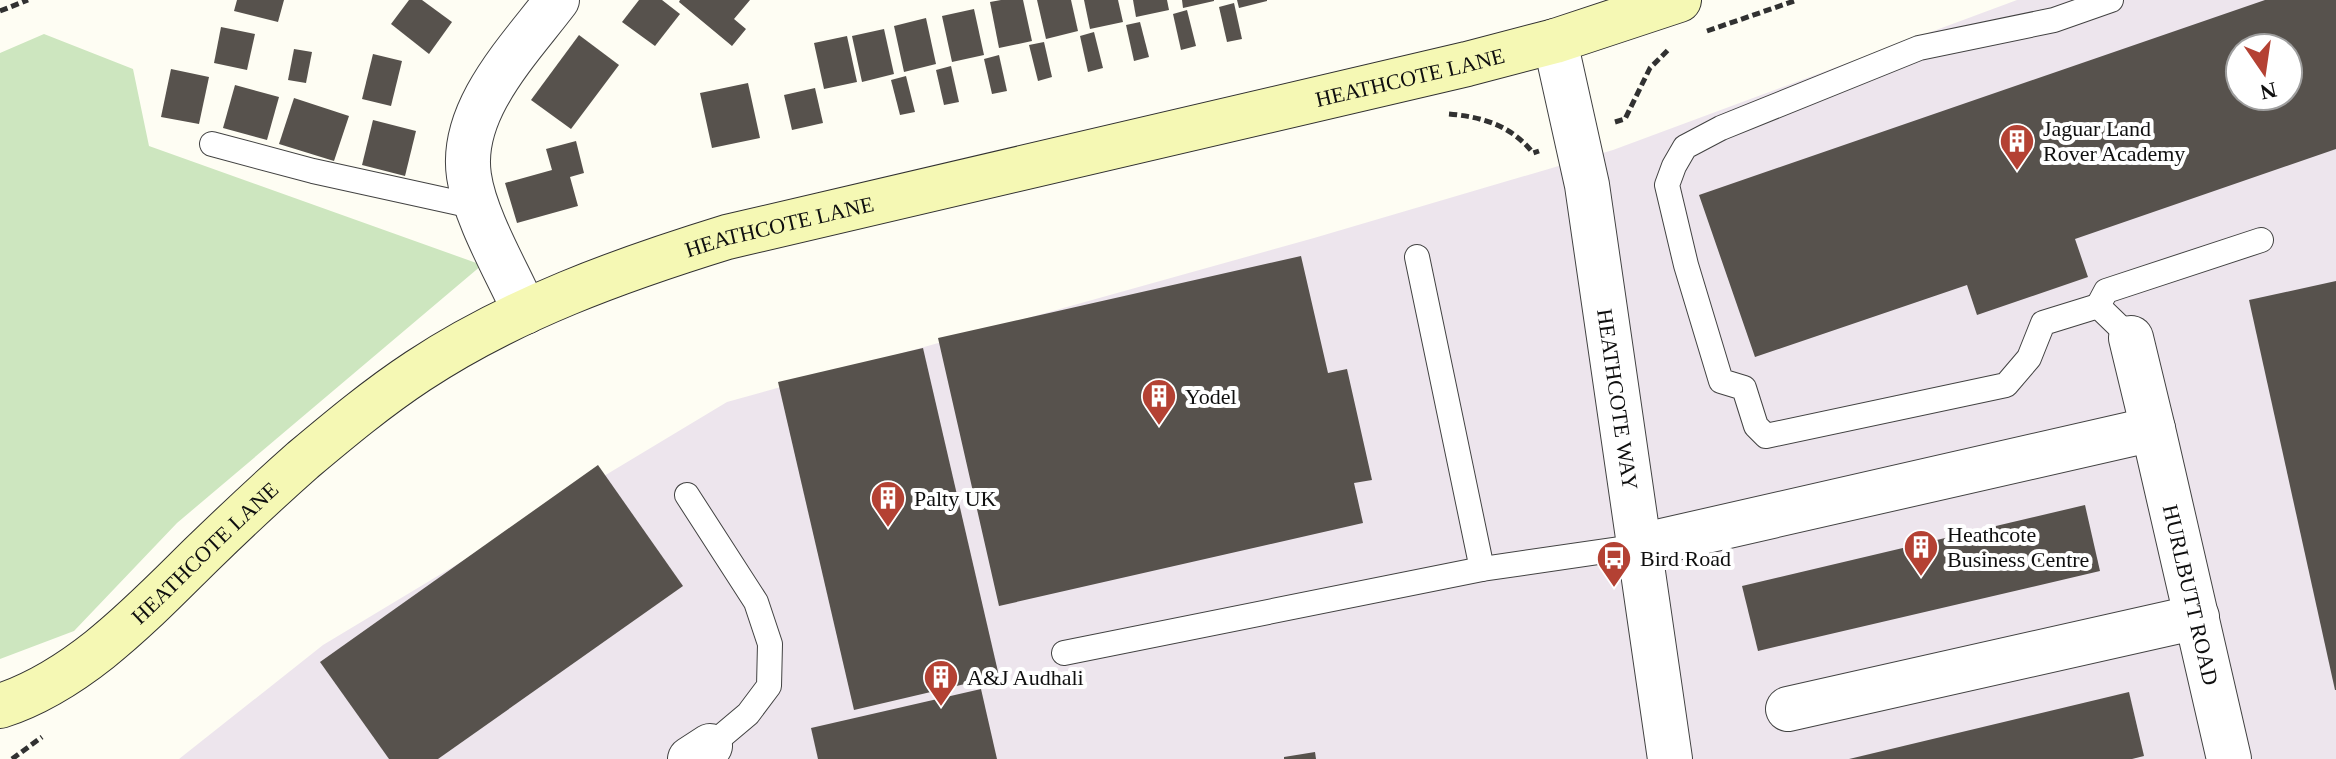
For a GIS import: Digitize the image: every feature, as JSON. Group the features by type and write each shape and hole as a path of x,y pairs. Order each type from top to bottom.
{"street":[{"path":"525,312 477,207 469,176 468,154 478,113 488,93 557,0"},
{"name":"HEATHCOTE LANE","path":"0,706 56,680 110,641 270,490 382,396 461,345 580,287 727,237 1377,86 1555,41 1686,18"},
{"name":"HEATHCOTE WAY","path":"1555,41 1587,185 1670,759"},
{"path":"1640,546 2153,429 2131,338"},
{"name":"HURLBUTT ROAD","path":"2153,429 2229,759"},
{"path":"1788,709 2197,617"}],"lane":[{"path":"2111,0 2054,20 1919,48 1721,128 1685,147 1667,185 1686,265 1721,381 1744,388 1756,426 1766,436 2006,385 2029,358 2043,323 2098,306 2106,291 2261,240"},
{"path":"212,144 313,171 477,207"},
{"path":"1417,257 1482,569"},
{"path":"2098,306 2131,338"},
{"path":"687,495 756,602 770,644 769,686 748,714 700,752"},
{"path":"1064,653 1482,569 1640,546"}],"path":[{"path":"0,11 28,0"},
{"path":"1686,18 1797,0"},
{"path":"1611,123 1625,119 1650,68 1671,47"},
{"path":"1441,113 1473,118 1509,130 1521,138 1533,153 1550,147"},
{"path":"12,759 50,731"}],"shaded area":[{"path":"2017,0 2336,0 2336,759 179,759 323,645 727,402 1314,238 1613,150"}],"green space":[{"path":"44,34 133,69 149,146 482,265 177,523 74,631 0,659 0,53"}],"building":[{"path":"237,0 284,0 278,22 234,11"},
{"path":"409,0 422,0 452,22 429,54 391,24"},
{"path":"639,0 662,0 680,14 655,46 622,22"},
{"path":"680,0 750,0 734,19 746,29 732,46"},
{"path":"1023,0 1032,41 999,48 990,2"},
{"path":"1037,0 1071,0 1078,31 1046,39"},
{"path":"1084,0 1118,0 1123,22 1090,29"},
{"path":"1133,0 1167,0 1169,10 1136,17"},
{"path":"1182,0 1214,0 1214,1 1183,8"},
{"path":"1237,0 1267,0 1267,1 1239,8"},
{"name":"Jaguar Land Rover Academy","path":"2265,0 2336,0 2336,149 2075,239 2088,277 1977,315 1967,285 1755,357 1699,195"},
{"path":"1234,3 1242,39 1227,42 1219,7"},
{"path":"974,9 984,55 952,62 942,16"},
{"path":"1187,10 1196,46 1181,50 1173,14"},
{"path":"926,18 936,64 904,72 894,26"},
{"path":"1140,22 1149,57 1134,61 1126,25"},
{"path":"221,27 255,34 247,70 214,63"},
{"path":"884,29 894,74 862,82 852,36"},
{"path":"1094,32 1103,68 1088,72 1080,36"},
{"path":"579,35 619,65 571,129 531,100"},
{"path":"847,36 857,82 824,89 814,43"},
{"path":"1044,42 1052,77 1038,81 1029,45"},
{"path":"294,49 312,52 306,83 288,80"},
{"path":"373,54 402,61 391,106 362,99"},
{"path":"999,55 1007,91 992,94 984,59"},
{"path":"951,66 959,102 944,105 936,70"},
{"path":"171,69 209,77 199,124 161,117"},
{"path":"906,76 915,112 900,115 891,80"},
{"path":"748,83 760,138 712,148 700,93"},
{"path":"235,85 279,97 267,140 223,128"},
{"path":"815,88 823,123 792,130 784,95"},
{"path":"294,98 349,116 334,161 279,144"},
{"path":"373,120 416,131 405,176 362,165"},
{"path":"576,141 584,173 570,177 578,206 517,223 505,183 552,170 546,149"},
{"name":"Yodel","path":"1301,256 1328,373 1347,369 1372,480 1354,483 1363,523 999,606 938,338"},
{"path":"2336,281 2336,690 2335,690 2249,300"},
{"name":"Palty UK","path":"923,348 999,676 854,710 778,382"},
{"path":"598,465 683,586 438,759 389,759 320,662"},
{"name":"Heathcote Business Centre","path":"2085,505 2100,571 1758,651 1742,586"},
{"name":"A&J Audhali","path":"981,689 997,759 818,759 811,728"},
{"path":"2129,692 2144,756 2132,759 1849,759"},
{"path":"1315,752 1316,759 1284,759 1284,757"}],"place":[{"name":"Jaguar Land Rover Academy","path":"2017,172"},
{"name":"Yodel","path":"1159,427"},
{"name":"Palty UK","path":"888,529"},
{"name":"Heathcote Business Centre","path":"1921,578"},
{"name":"Bird Road","path":"1614,589"},
{"name":"A&J Audhali","path":"941,708"}]}
